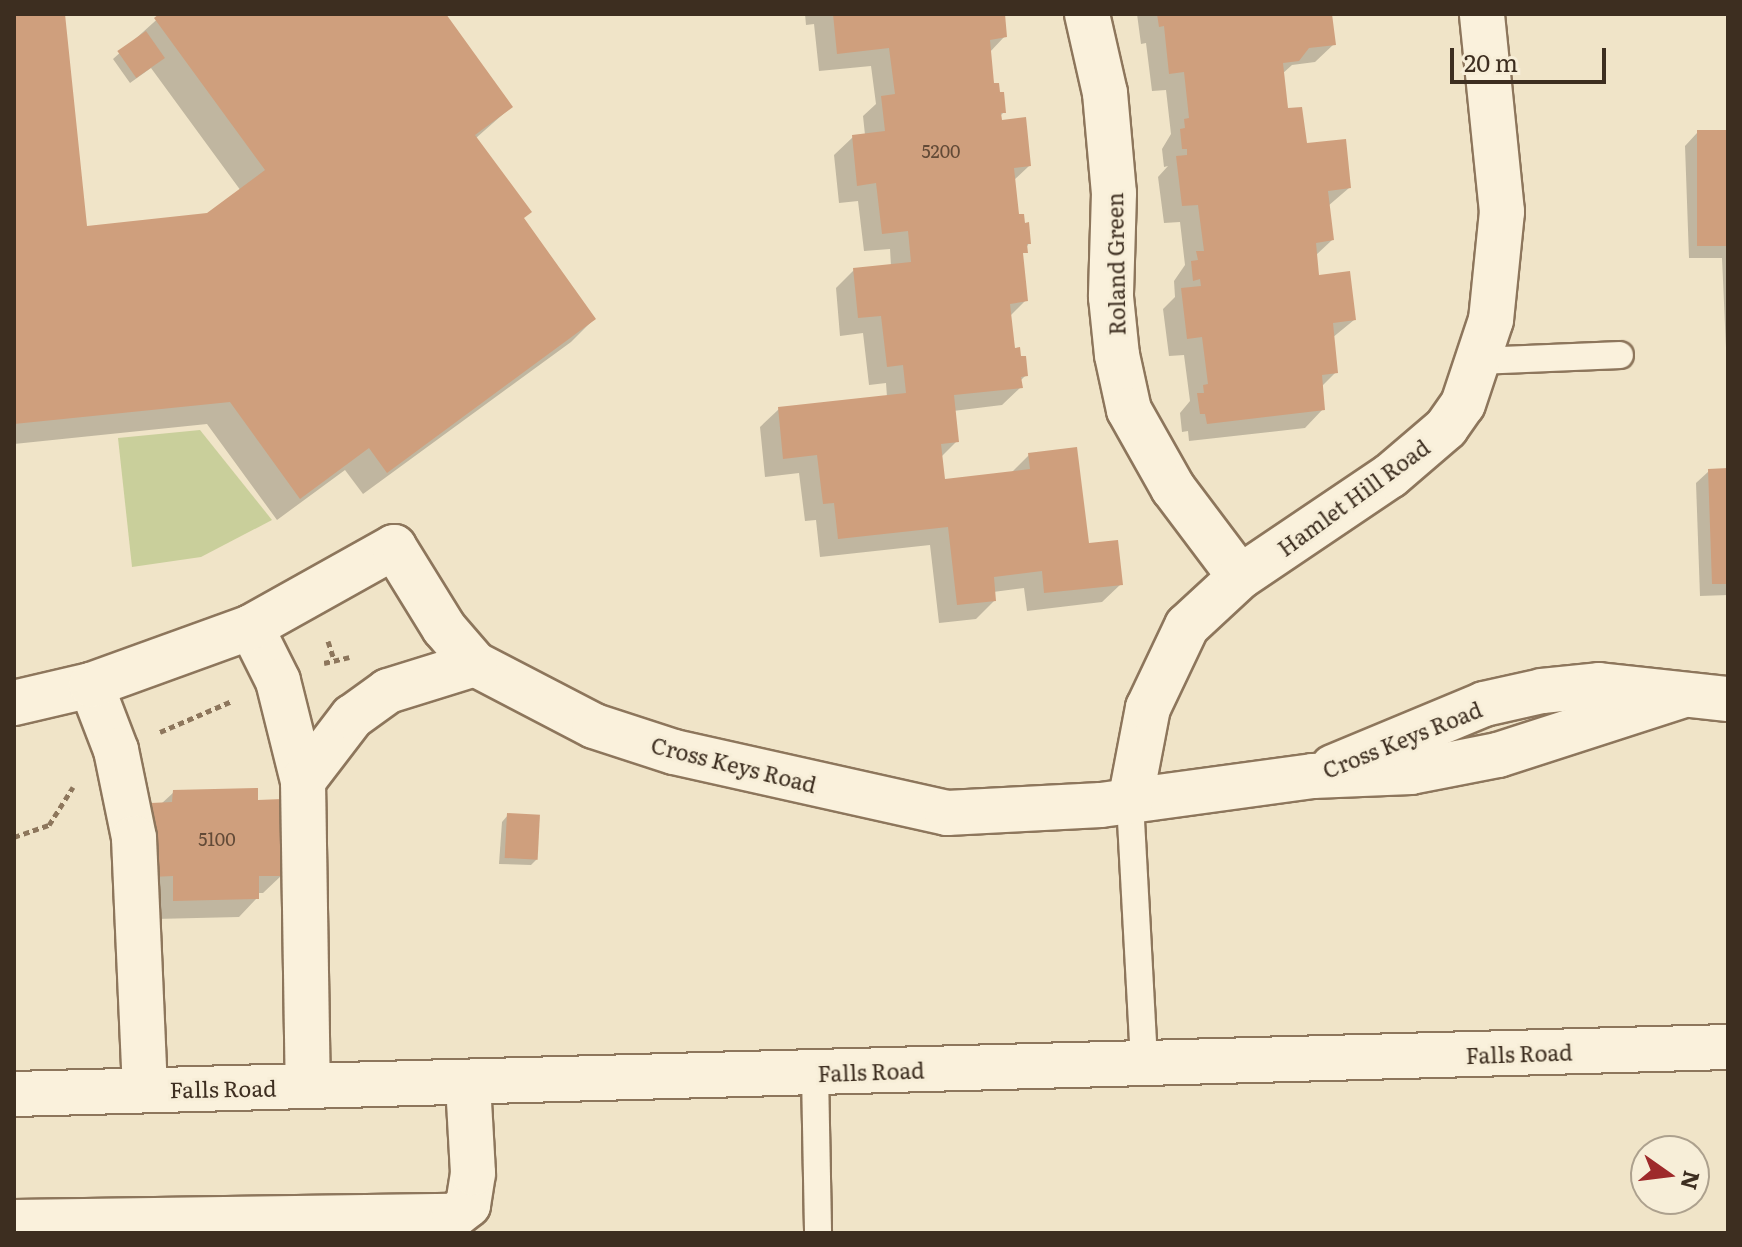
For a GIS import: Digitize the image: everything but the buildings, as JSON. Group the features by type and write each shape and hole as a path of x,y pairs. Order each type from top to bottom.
{"street":[{"name":"Roland Green","path":"1087,14 1105,93 1114,193 1111,297 1117,355 1129,410 1173,488 1240,577"},
{"name":"Hamlet Hill Road","path":"1130,802 1148,708 1187,626 1240,577 1390,476 1446,428 1463,404 1491,320 1502,212 1482,14"},
{"name":"Cross Keys Road","path":"14,703 91,685 251,627 394,547 444,628 475,664 594,726 661,748 947,813 1130,802 1313,776 1469,709 1542,691 1599,685 1728,699"},
{"path":"251,627 278,681 303,781 308,1086"},
{"path":"303,781 352,717 388,691 475,664"},
{"path":"91,685 116,750 134,838 145,1090"},
{"name":"Falls Road","path":"14,1094 1728,1047"},
{"path":"14,1222 454,1216 468,1205 473,1173 468,1083"}],"lane":[{"path":"1479,361 1620,355"},
{"path":"1130,802 1144,1063"},
{"path":"815,1073 818,1233"}],"path":[{"path":"151,736 247,695"},
{"path":"14,837 49,825 78,778"}],"green space":[{"path":"200,430 272,520 201,557 132,567 118,438"}]}
